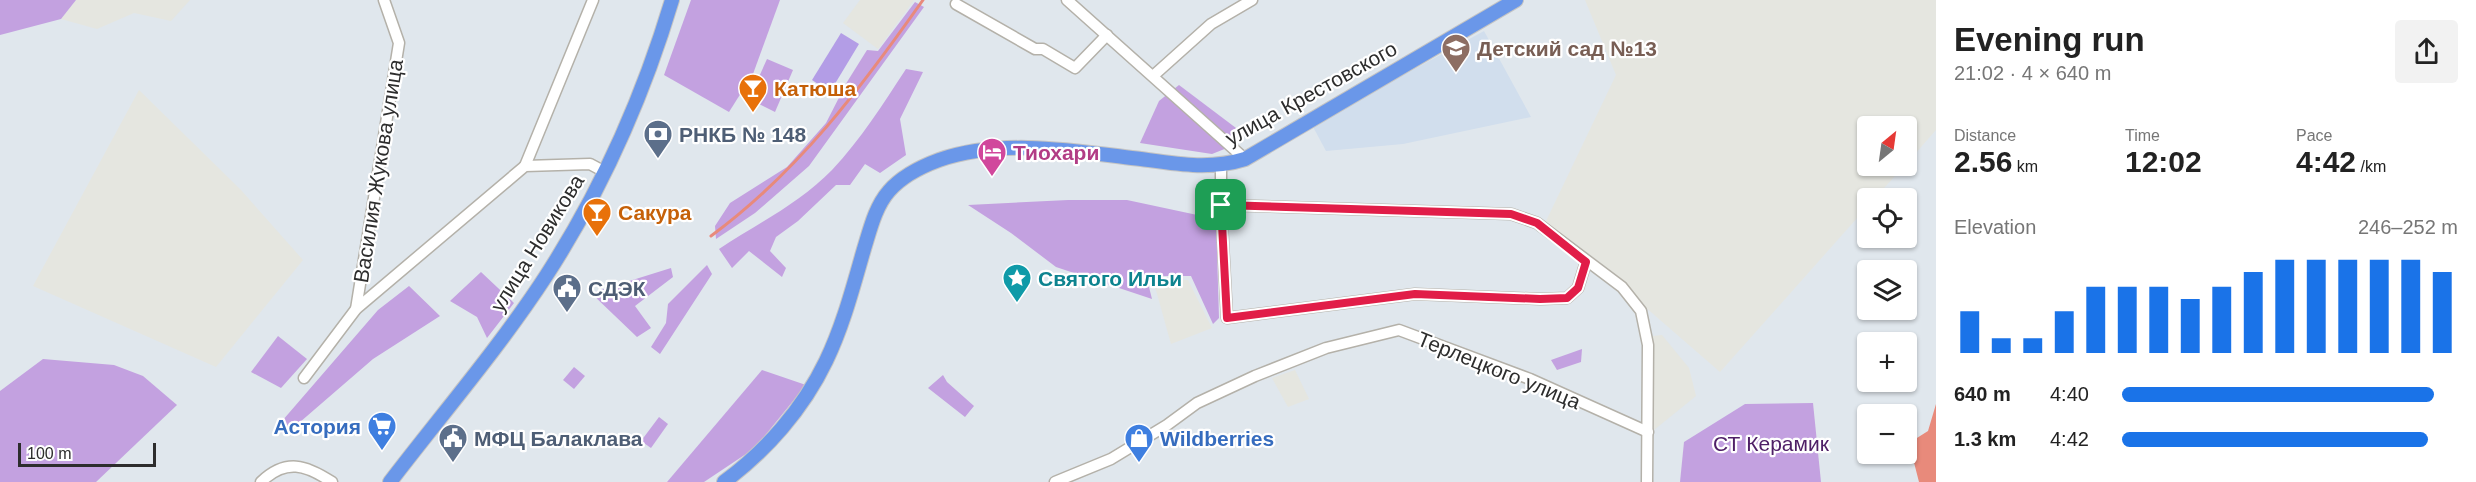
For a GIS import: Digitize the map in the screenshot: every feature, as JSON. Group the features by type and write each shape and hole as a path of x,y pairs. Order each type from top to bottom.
{"main road":[{"name":"улица Новикова","path":"390,482 493,350 546,275 605,172 640,94 672,0"},
{"name":"улица Крестовского","path":"724,482 751,462 777,435 826,362 846,313 874,216 887,193 899,181 922,166 971,151 1053,148 1198,166 1221,165 1245,159 1516,0"}],"street":[{"name":"Василия Жукова улица","path":"356,309 399,43 384,0"},
{"path":"304,378 356,309 525,166 593,0"},
{"path":"1068,0 1245,159"},
{"path":"1153,76 1211,24 1252,0"},
{"path":"956,4 1035,49 1043,49 1075,68 1107,35"},
{"path":"525,166 590,164 605,172"},
{"path":"1221,165 1227,318 1415,294 1567,298 1578,288 1586,262"},
{"path":"1221,205 1511,214 1537,223 1622,287 1641,311 1648,345 1647,482"},
{"name":"Терлецкого улица","path":"1055,482 1111,459 1167,425 1197,403 1255,376 1326,348 1399,330 1530,379 1648,432"},
{"path":"261,482 290,466 302,466 332,482"}],"shaded area":[{"path":"76,0 190,0 171,21 134,13 97,29 61,19"},
{"path":"860,0 914,0 878,49 843,23"},
{"path":"1585,0 1936,0 1936,130 1917,152 1917,116 1857,116 1857,176 1895,176 1884,188 1857,188 1857,218 1720,372 1546,221 1616,75"},
{"name":"Детский сад №13","path":"1484,31 1531,117 1403,144 1326,151 1312,125"},
{"path":"841,33 859,44 830,92 812,80"},
{"path":"139,90 241,190 303,260 216,367 33,286"},
{"path":"1161,280 1188,280 1212,328 1171,344 1154,283"},
{"path":"1662,335 1689,368 1696,396 1654,430 1653,336"},
{"path":"1295,370 1309,399 1288,407 1272,378"},
{"path":"1936,404 1936,482 1919,482 1914,464 1917,464 1917,438 1928,431"}],"green space":[{"path":"0,0 76,0 61,19 0,35"},
{"path":"691,0 780,0 753,74 729,112 664,75"},
{"path":"915,2 924,7 809,166 755,213 716,239 715,226 730,203 787,167 826,123 867,50 878,51"},
{"path":"767,59 793,70 775,112 749,99"},
{"path":"906,69 923,72 900,119 906,155 880,173 865,164 850,185 836,185 798,221 776,237 770,251 786,268 782,277 749,251 732,268 719,249 792,203 820,182 862,134"},
{"path":"1179,85 1236,128 1227,148 1212,154 1140,143 1159,101"},
{"path":"1068,200 1127,200 1216,219 1219,318 1213,324 1191,276 1162,276 1148,283 1152,299 1056,267 1011,233 968,205"},
{"path":"707,265 712,274 660,354 651,347 666,323 668,304"},
{"path":"671,268 673,277 635,306 651,328 637,337 591,293"},
{"path":"481,272 514,303 487,338 477,317 450,301"},
{"path":"409,286 440,316 373,359 285,435 276,428 378,310"},
{"path":"278,336 307,359 281,388 251,372"},
{"path":"1582,349 1581,362 1557,370 1551,360"},
{"path":"43,359 114,365 143,376 177,405 96,482 0,482 0,391"},
{"path":"574,367 585,376 574,389 563,380"},
{"path":"762,370 806,385 755,448 704,482 667,482"},
{"path":"943,375 947,382 974,406 965,417 928,388"},
{"name":"СТ Керамик","path":"1813,403 1821,482 1680,482 1684,442 1745,404"},
{"path":"659,417 668,424 651,448 641,441"}],"waterway":[{"path":"711,236 773,184 827,127 923,0"}],"place":[{"name":"Детский сад №13","path":"1456,74"},
{"name":"Катюша","path":"753,114"},
{"name":"РНКБ № 148","path":"658,160"},
{"name":"Тиохари","path":"992,178"},
{"name":"Сакура","path":"597,238"},
{"name":"Святого Ильи","path":"1017,304"},
{"name":"СДЭК","path":"567,314"},
{"name":"Астория","path":"382,452"},
{"name":"МФЦ Балаклава","path":"453,464"},
{"name":"Wildberries","path":"1139,464"}],"route":[{"path":"1221,205 1444,210 1511,214 1537,223 1586,262 1578,288 1567,298 1415,294 1227,318 1221,205"}]}
